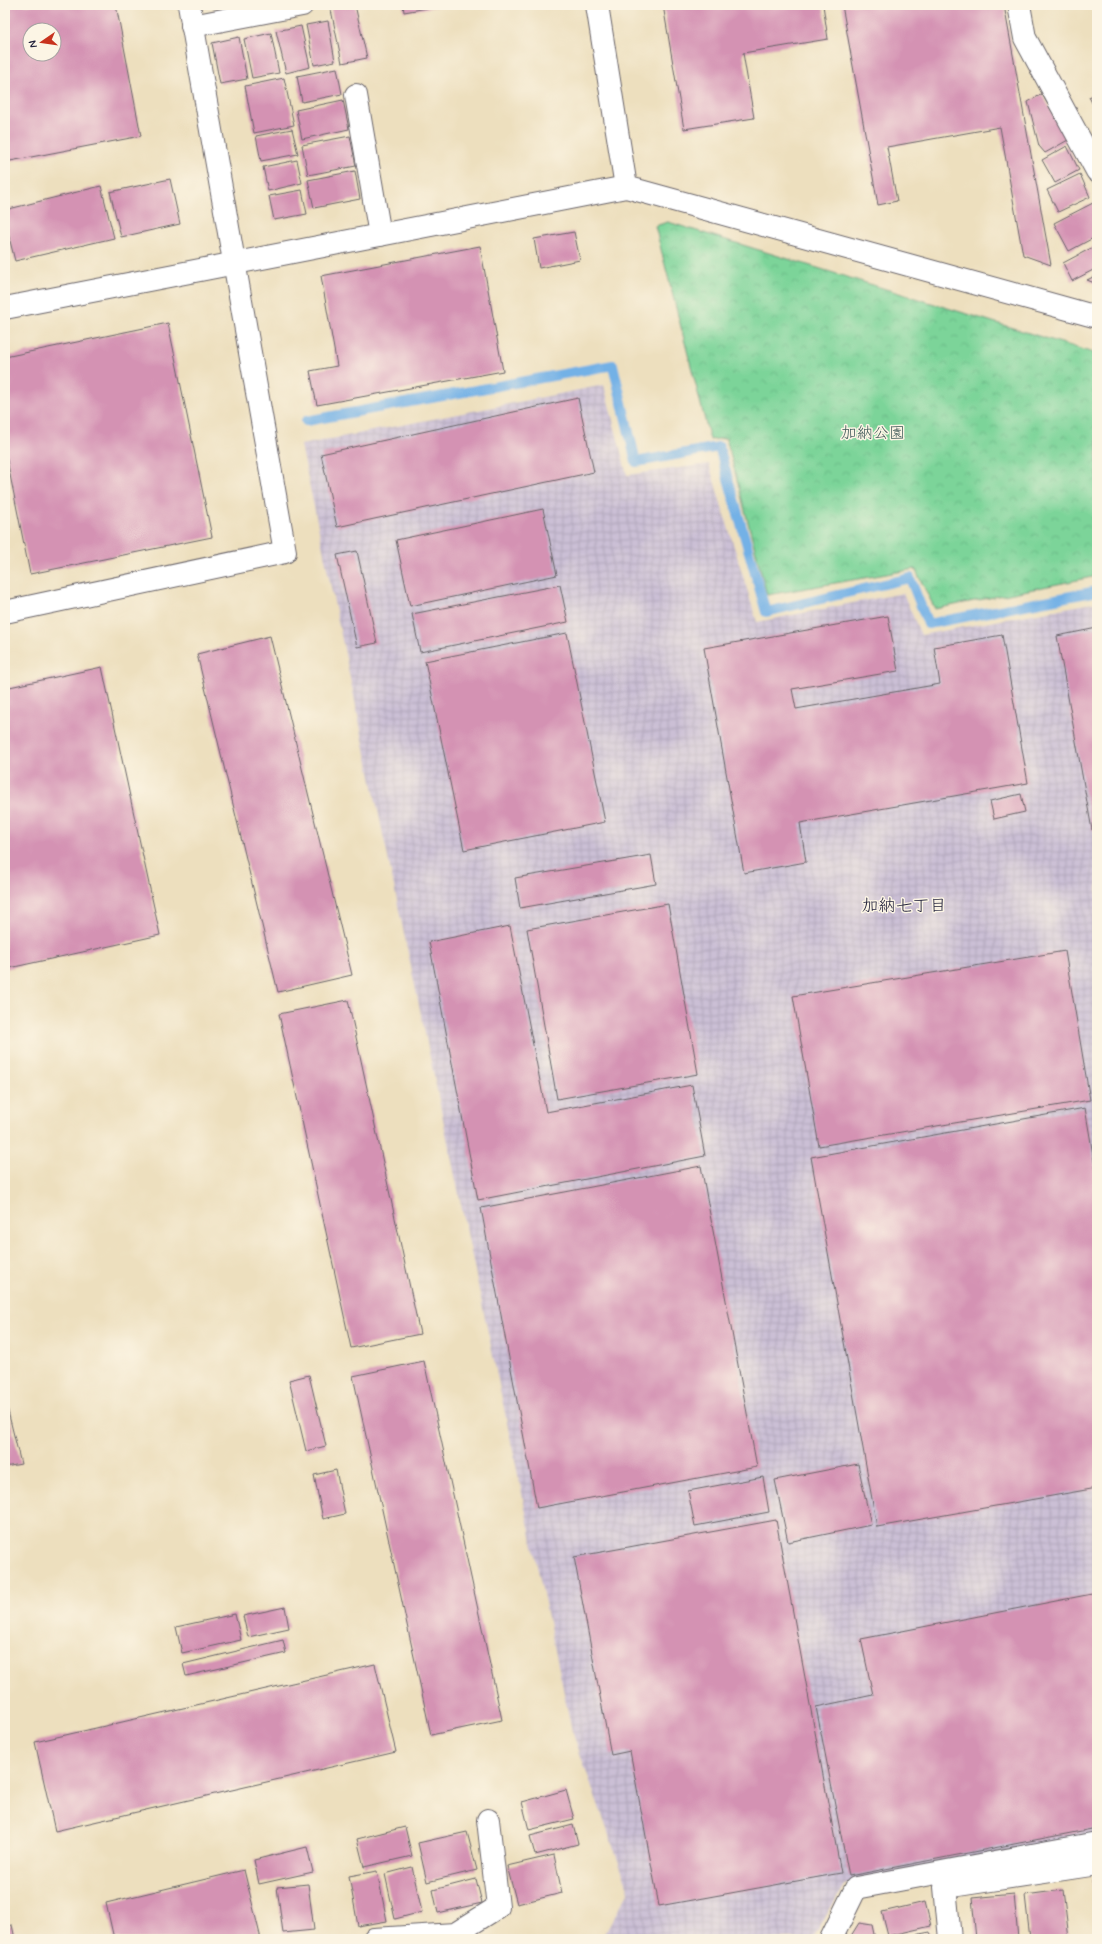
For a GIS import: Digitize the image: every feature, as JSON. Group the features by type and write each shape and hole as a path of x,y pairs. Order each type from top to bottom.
{"street":[{"path":"5,612 285,552 233,264 189,5"},
{"path":"192,26 302,5"},
{"path":"597,5 626,187"},
{"path":"1019,5 1025,38 1097,171"},
{"path":"356,95 380,235"},
{"path":"5,308 626,187 1097,317"},
{"path":"374,1939 454,1936 498,1908 488,1820"},
{"path":"831,1939 856,1888 1097,1843"},
{"path":"950,1939 945,1887 1097,1864"}],"shaded area":[{"path":"604,385 627,475 709,464 757,622 903,593 921,635 1097,602 1097,1837 844,1885 813,1939 601,1939 629,1891 572,1731 301,445"}],"green space":[{"name":"加納公園","path":"668,222 1097,354 1097,576 935,609 915,569 767,595 726,438 710,440 655,226"}],"building":[{"path":"5,5 116,5 141,136 5,162"},
{"path":"330,5 355,5 367,58 342,63"},
{"path":"403,5 439,5 439,6 404,12"},
{"path":"663,5 823,5 828,39 743,53 754,118 684,129"},
{"path":"842,5 1004,5 1051,265 1023,255 1000,127 887,147 897,201 878,205"},
{"path":"328,21 335,61 314,65 306,25"},
{"path":"301,26 310,67 286,73 276,31"},
{"path":"271,33 279,73 252,78 244,39"},
{"path":"239,37 247,79 220,84 212,43"},
{"path":"337,68 342,94 302,102 297,76"},
{"path":"284,78 294,125 254,133 245,86"},
{"path":"1097,93 1097,112 1089,97"},
{"path":"1042,94 1068,140 1045,153 1039,146 1028,102"},
{"path":"343,100 349,129 302,139 296,110"},
{"path":"292,129 298,154 261,161 256,136"},
{"path":"350,136 356,166 308,175 302,145"},
{"path":"1067,146 1079,170 1055,183 1042,160"},
{"path":"297,160 302,183 268,191 263,167"},
{"path":"355,171 360,199 314,208 308,180"},
{"path":"1080,174 1090,197 1058,212 1047,190"},
{"path":"170,179 180,224 121,237 110,192"},
{"path":"101,186 114,238 15,261 5,221 5,210"},
{"path":"302,190 307,214 274,220 269,196"},
{"path":"1093,203 1097,212 1097,236 1069,251 1054,223"},
{"path":"574,232 580,260 539,268 534,239"},
{"path":"1097,245 1097,268 1072,281 1063,263"},
{"path":"480,246 503,371 317,405 310,371 337,366 321,276"},
{"path":"1097,275 1097,284 1087,280"},
{"path":"168,323 212,537 30,574 5,450 5,357"},
{"path":"578,398 594,472 337,527 321,454"},
{"path":"543,509 557,575 410,606 396,540"},
{"path":"357,551 377,643 357,647 337,555"},
{"path":"560,585 568,622 420,652 412,614"},
{"path":"888,616 898,671 792,689 796,709 940,684 934,647 1002,635 1028,783 800,823 806,862 744,873 704,648"},
{"path":"1097,628 1097,829 1092,830 1057,636"},
{"path":"567,633 605,822 464,850 425,661"},
{"path":"270,636 352,975 278,992 197,654"},
{"path":"102,667 160,935 5,969 5,688"},
{"path":"1021,794 1025,812 994,819 990,801"},
{"path":"651,855 656,884 520,908 515,878"},
{"path":"668,904 698,1074 557,1099 527,929"},
{"path":"510,926 546,1112 692,1085 705,1156 478,1200 429,942"},
{"path":"1065,951 1090,1100 819,1146 793,996"},
{"path":"348,1000 420,1334 351,1348 279,1014"},
{"path":"1085,1108 1097,1178 1097,1488 877,1527 811,1157"},
{"path":"701,1166 757,1467 537,1508 481,1208"},
{"path":"424,1361 502,1720 431,1735 353,1376"},
{"path":"309,1375 326,1446 306,1451 289,1380"},
{"path":"5,1399 21,1464 5,1467"},
{"path":"858,1464 871,1525 788,1542 775,1480"},
{"path":"336,1470 345,1514 323,1519 314,1475"},
{"path":"763,1477 769,1512 695,1526 688,1491"},
{"path":"776,1520 841,1873 659,1906 630,1751 611,1755 574,1557"},
{"path":"1097,1593 1097,1828 849,1876 816,1707 873,1695 861,1639"},
{"path":"285,1607 289,1628 248,1637 243,1616"},
{"path":"235,1614 241,1640 182,1653 176,1627"},
{"path":"283,1640 286,1653 186,1676 183,1664"},
{"path":"375,1664 396,1752 55,1831 35,1742"},
{"path":"566,1790 574,1819 529,1830 522,1802"},
{"path":"573,1825 578,1844 535,1855 530,1836"},
{"path":"405,1827 412,1856 364,1867 357,1839"},
{"path":"467,1832 477,1870 427,1882 418,1843"},
{"path":"307,1847 313,1872 259,1884 254,1860"},
{"path":"554,1855 562,1893 517,1904 507,1866"},
{"path":"412,1867 422,1912 395,1919 385,1874"},
{"path":"244,1870 261,1939 114,1939 106,1903"},
{"path":"377,1871 387,1921 358,1926 349,1876"},
{"path":"476,1879 482,1903 438,1913 433,1890"},
{"path":"1097,1880 1097,1907 1096,1907 1092,1881"},
{"path":"308,1884 314,1930 283,1933 277,1887"},
{"path":"1063,1890 1069,1939 1030,1939 1025,1895"},
{"path":"1014,1894 1018,1939 976,1939 972,1898"},
{"path":"925,1902 931,1926 888,1936 882,1912"},
{"path":"859,1923 872,1925 875,1939 849,1939"},
{"path":"12,1925 15,1939 5,1939 5,1926"},
{"path":"930,1932 932,1939 899,1939 899,1938"}],"waterway":[{"path":"306,421 613,365 636,462 719,447 766,612 910,578 928,624 1097,591"}],"district":[{"name":"加納七丁目","path":"904,906"}]}
